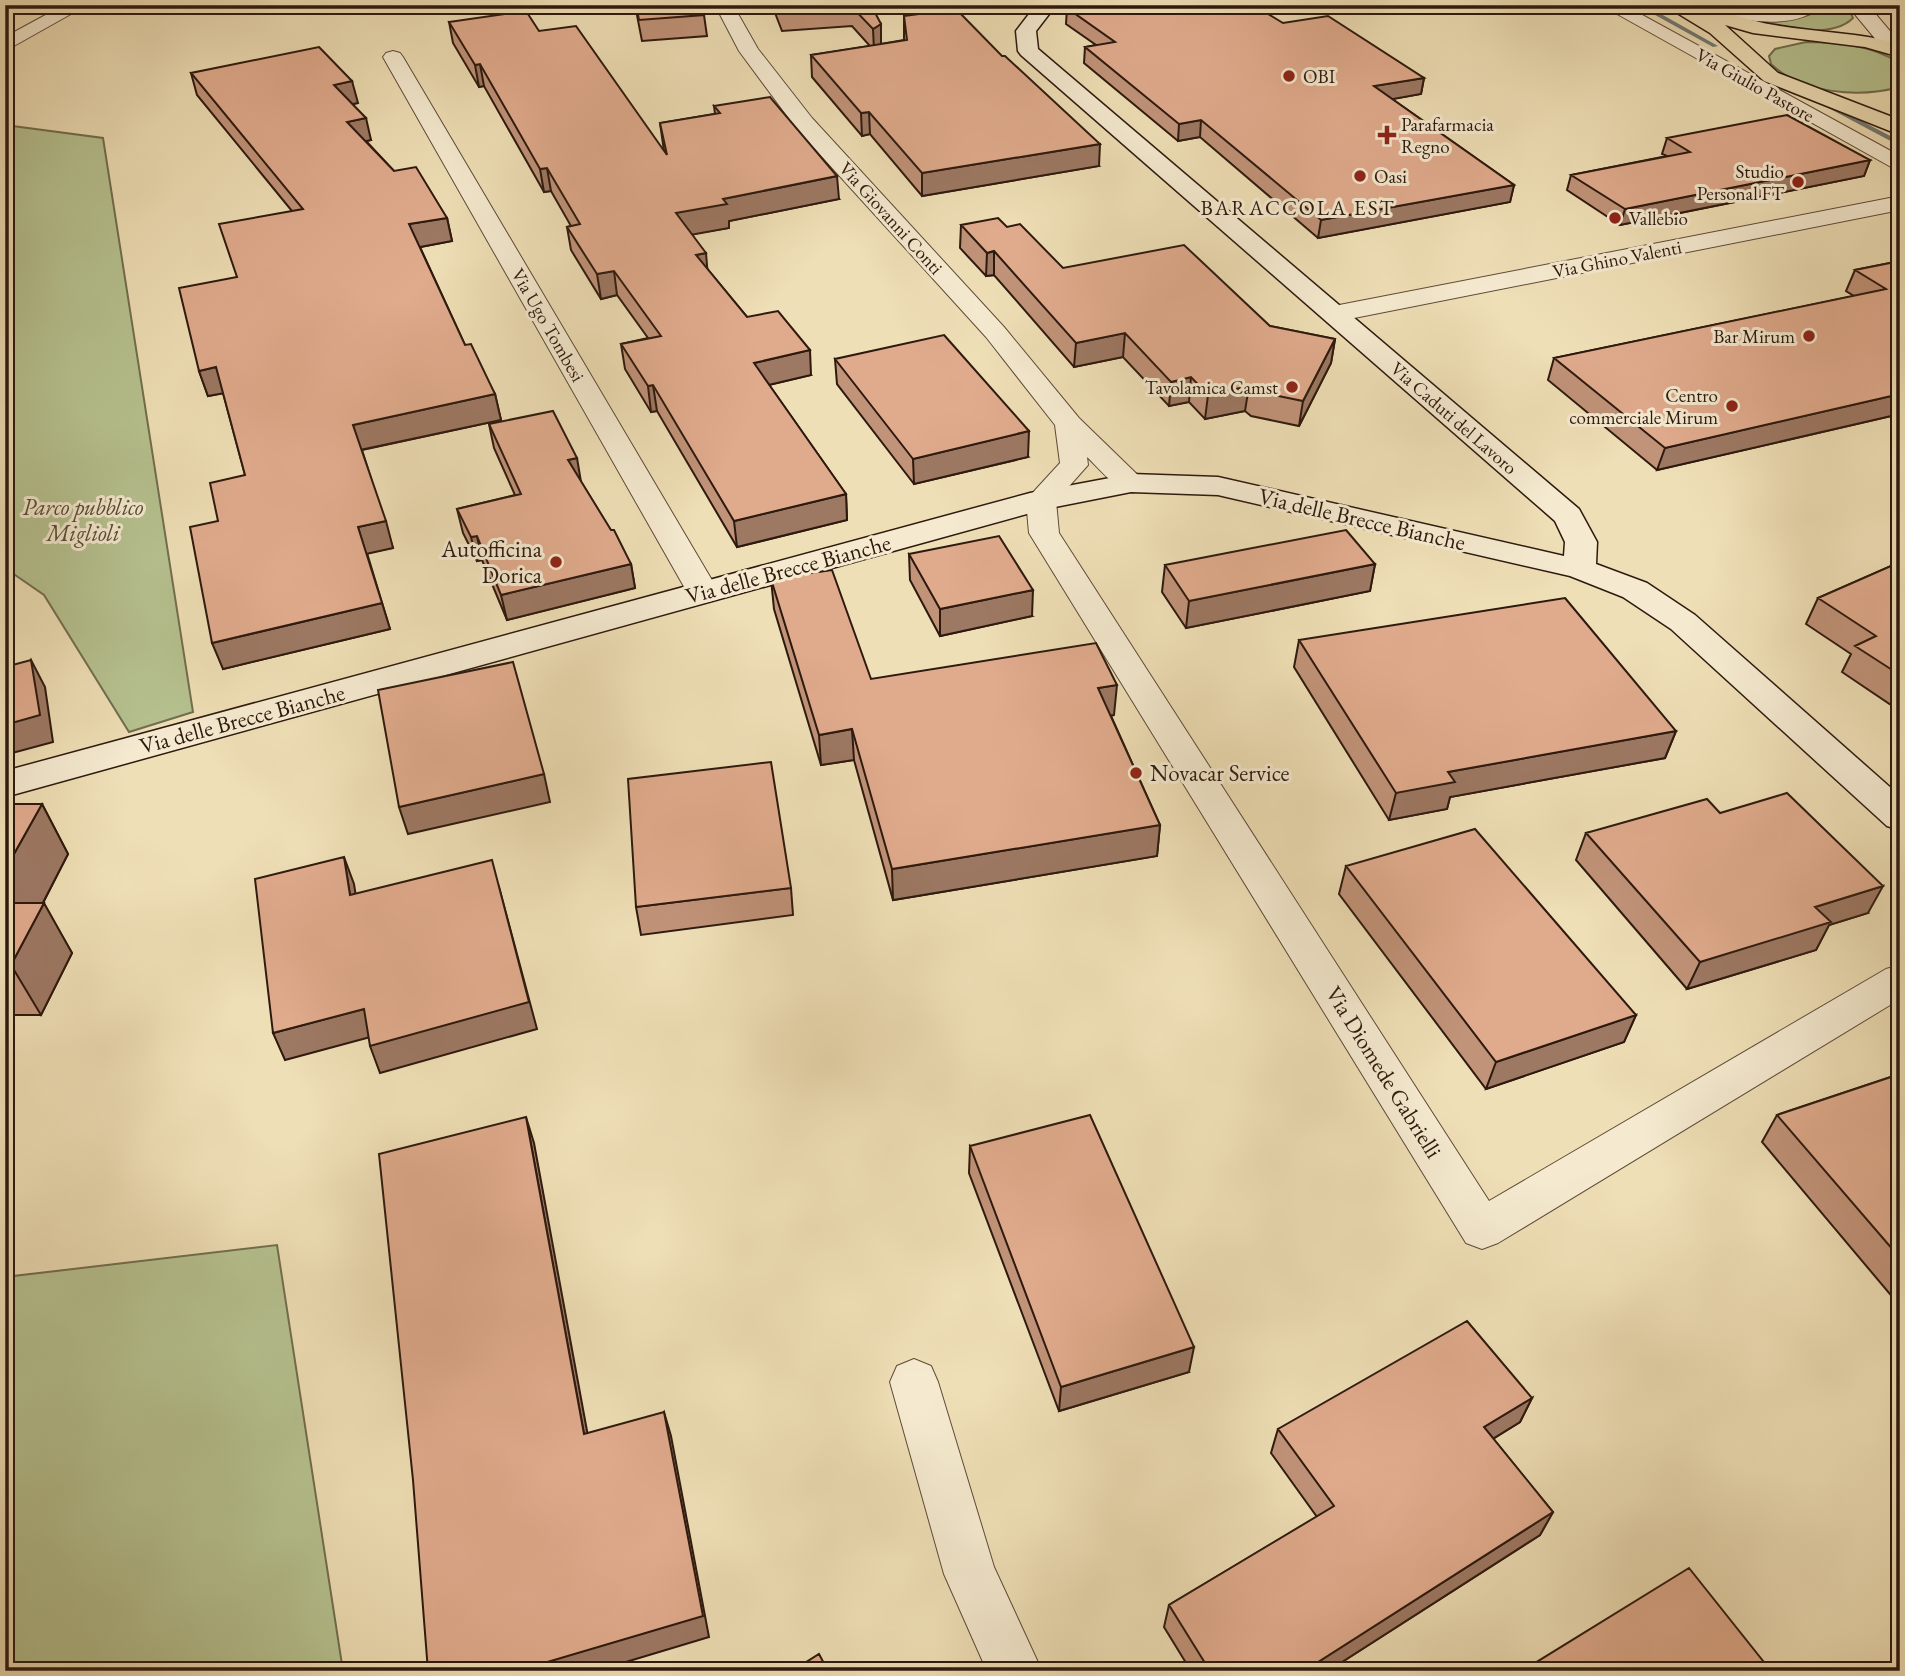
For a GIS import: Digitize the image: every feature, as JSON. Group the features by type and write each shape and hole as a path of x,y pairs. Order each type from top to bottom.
{"main road":[{"path":"1674,5 1717,29 1771,77 1900,128"},
{"path":"1683,5 1725,21 1839,37 1897,50"},
{"path":"1752,59 1755,49 1766,42 1810,35"},
{"path":"1812,93 1844,99 1888,100"}],"street":[{"path":"5,45 78,5"},
{"name":"Via Giovanni Conti","path":"724,5 749,51 804,123 995,332 1069,424 1131,483"},
{"name":"Via Caduti del Lavoro","path":"1046,5 1026,31 1028,51 1568,516 1581,542 1580,569"},
{"name":"Via Giulio Pastore","path":"1610,5 1900,165"},
{"path":"1700,5 1731,12 1770,16 1791,14 1811,5"},
{"path":"1860,12 1900,25"},
{"path":"1839,37 1857,31 1860,12"},
{"path":"1860,12 1897,50"},
{"name":"Via Ugo Tombesi","path":"393,57 703,592"},
{"name":"Via Ghino Valenti","path":"1334,314 1900,203"},
{"path":"1041,500 1074,465 1069,424"},
{"name":"Via delle Brecce Bianche","path":"5,784 1041,500 1131,483 1218,486 1580,569"},
{"name":"Via Diomede Gabrielli","path":"1041,500 1044,533 1482,1228 1900,980"},
{"path":"1580,569 1635,590 1684,622 1900,817"},
{"path":"914,1382 970,1574 1015,1671"}],"green space":[{"path":"1824,5 1845,9 1853,18 1841,26 1825,30 1806,30 1786,29 1714,13 1788,19 1802,17"},
{"path":"1806,42 1854,46 1889,57 1900,63 1900,87 1867,92 1832,91 1799,82 1771,64 1769,56 1775,49"},
{"name":"Parco pubblico Miglioli","path":"5,125 103,138 193,712 129,732 44,595 5,568"},
{"path":"277,1245 343,1671 5,1671 5,1277"}],"building":[{"path":"636,5 702,5 704,15 639,20"},
{"path":"779,5 871,5 881,24 873,29 851,6 781,10"},
{"path":"1085,5 1253,5 1283,23 1328,16 1424,78 1374,86 1514,185 1321,220 1201,120 1179,124 1085,47 1115,42 1067,8"},
{"path":"956,9 1002,56 1100,144 922,173 869,112 861,113 811,55 907,40 904,16"},
{"path":"526,11 539,31 576,26 667,155 660,123 720,113 714,106 770,97 837,176 723,199 727,204 676,213 706,253 696,255 747,317 778,311 810,350 754,363 846,494 734,521 653,385 648,386 621,344 661,336 614,271 597,274 567,227 580,224 547,168 540,169 480,64 475,65 449,22"},
{"path":"319,47 352,81 334,85 366,118 347,122 394,171 416,167 447,218 409,224 465,345 471,344 495,394 353,425 386,521 358,527 382,603 212,643 190,527 218,521 210,483 245,475 216,367 199,371 179,288 237,277 219,224 303,209 191,73"},
{"path":"1787,115 1870,160 1625,209 1571,175 1690,152 1667,138"},
{"path":"998,218 1007,227 1020,224 1063,268 1184,245 1270,326 1335,339 1303,401 1254,391 1249,386 1208,395 1191,377 1171,382 1125,333 1076,343 994,251 987,253 961,225"},
{"path":"1900,261 1900,361 1896,362 1900,365 1900,394 1665,448 1554,358 1886,289 1855,270"},
{"path":"944,335 1029,431 913,459 835,359"},
{"path":"553,411 577,458 568,460 611,530 614,530 631,564 501,595 477,536 471,537 457,509 521,494 489,424"},
{"path":"1346,530 1375,564 1189,601 1165,565"},
{"path":"999,536 1033,590 940,609 909,554"},
{"path":"1900,562 1900,675 1855,646 1876,636 1818,598"},
{"path":"832,570 871,679 1096,643 1117,685 1098,688 1160,825 892,869 852,729 819,735 771,579"},
{"path":"1565,598 1676,731 1448,772 1455,782 1396,793 1299,640"},
{"path":"31,660 40,715 5,725 5,667"},
{"path":"513,662 544,774 399,807 378,690"},
{"path":"771,762 791,888 636,907 628,779"},
{"path":"1787,793 1883,886 1815,907 1831,922 1700,962 1586,833 1707,799 1720,813"},
{"path":"5,804 42,804 5,870"},
{"path":"1475,829 1636,1015 1496,1062 1346,866"},
{"path":"344,857 350,895 492,860 529,1002 370,1046 364,1009 273,1033 255,879"},
{"path":"5,903 44,903 11,965 5,965"},
{"path":"1900,1074 1900,1258 1777,1115"},
{"path":"1090,1115 1194,1347 1061,1387 970,1146"},
{"path":"526,1117 584,1434 664,1412 703,1616 517,1671 428,1671 413,1480 379,1154"},
{"path":"1467,1321 1532,1398 1484,1427 1553,1512 1304,1671 1210,1671 1169,1605 1334,1506 1278,1429"},
{"path":"1689,1568 1771,1671 1522,1671"},
{"path":"819,1654 828,1671 792,1671"}],"waterway":[{"path":"1640,5 1715,46"},
{"path":"1823,103 1900,144"}],"place":[{"name":"OBI","path":"1289,76"},
{"name":"Parafarmacia Regno","path":"1387,135"},
{"name":"Oasi","path":"1360,176"},
{"name":"Studio Personal FT","path":"1798,182"},
{"name":"Vallebio","path":"1615,218"},
{"name":"Bar Mirum","path":"1809,336"},
{"name":"Tavolamica Camst","path":"1292,387"},
{"name":"Centro commerciale Mirum","path":"1732,406"},
{"name":"Autofficina Dorica","path":"556,562"},
{"name":"Novacar Service","path":"1136,773"}],"district":[{"name":"BARACCOLA EST","path":"1298,207"}]}
